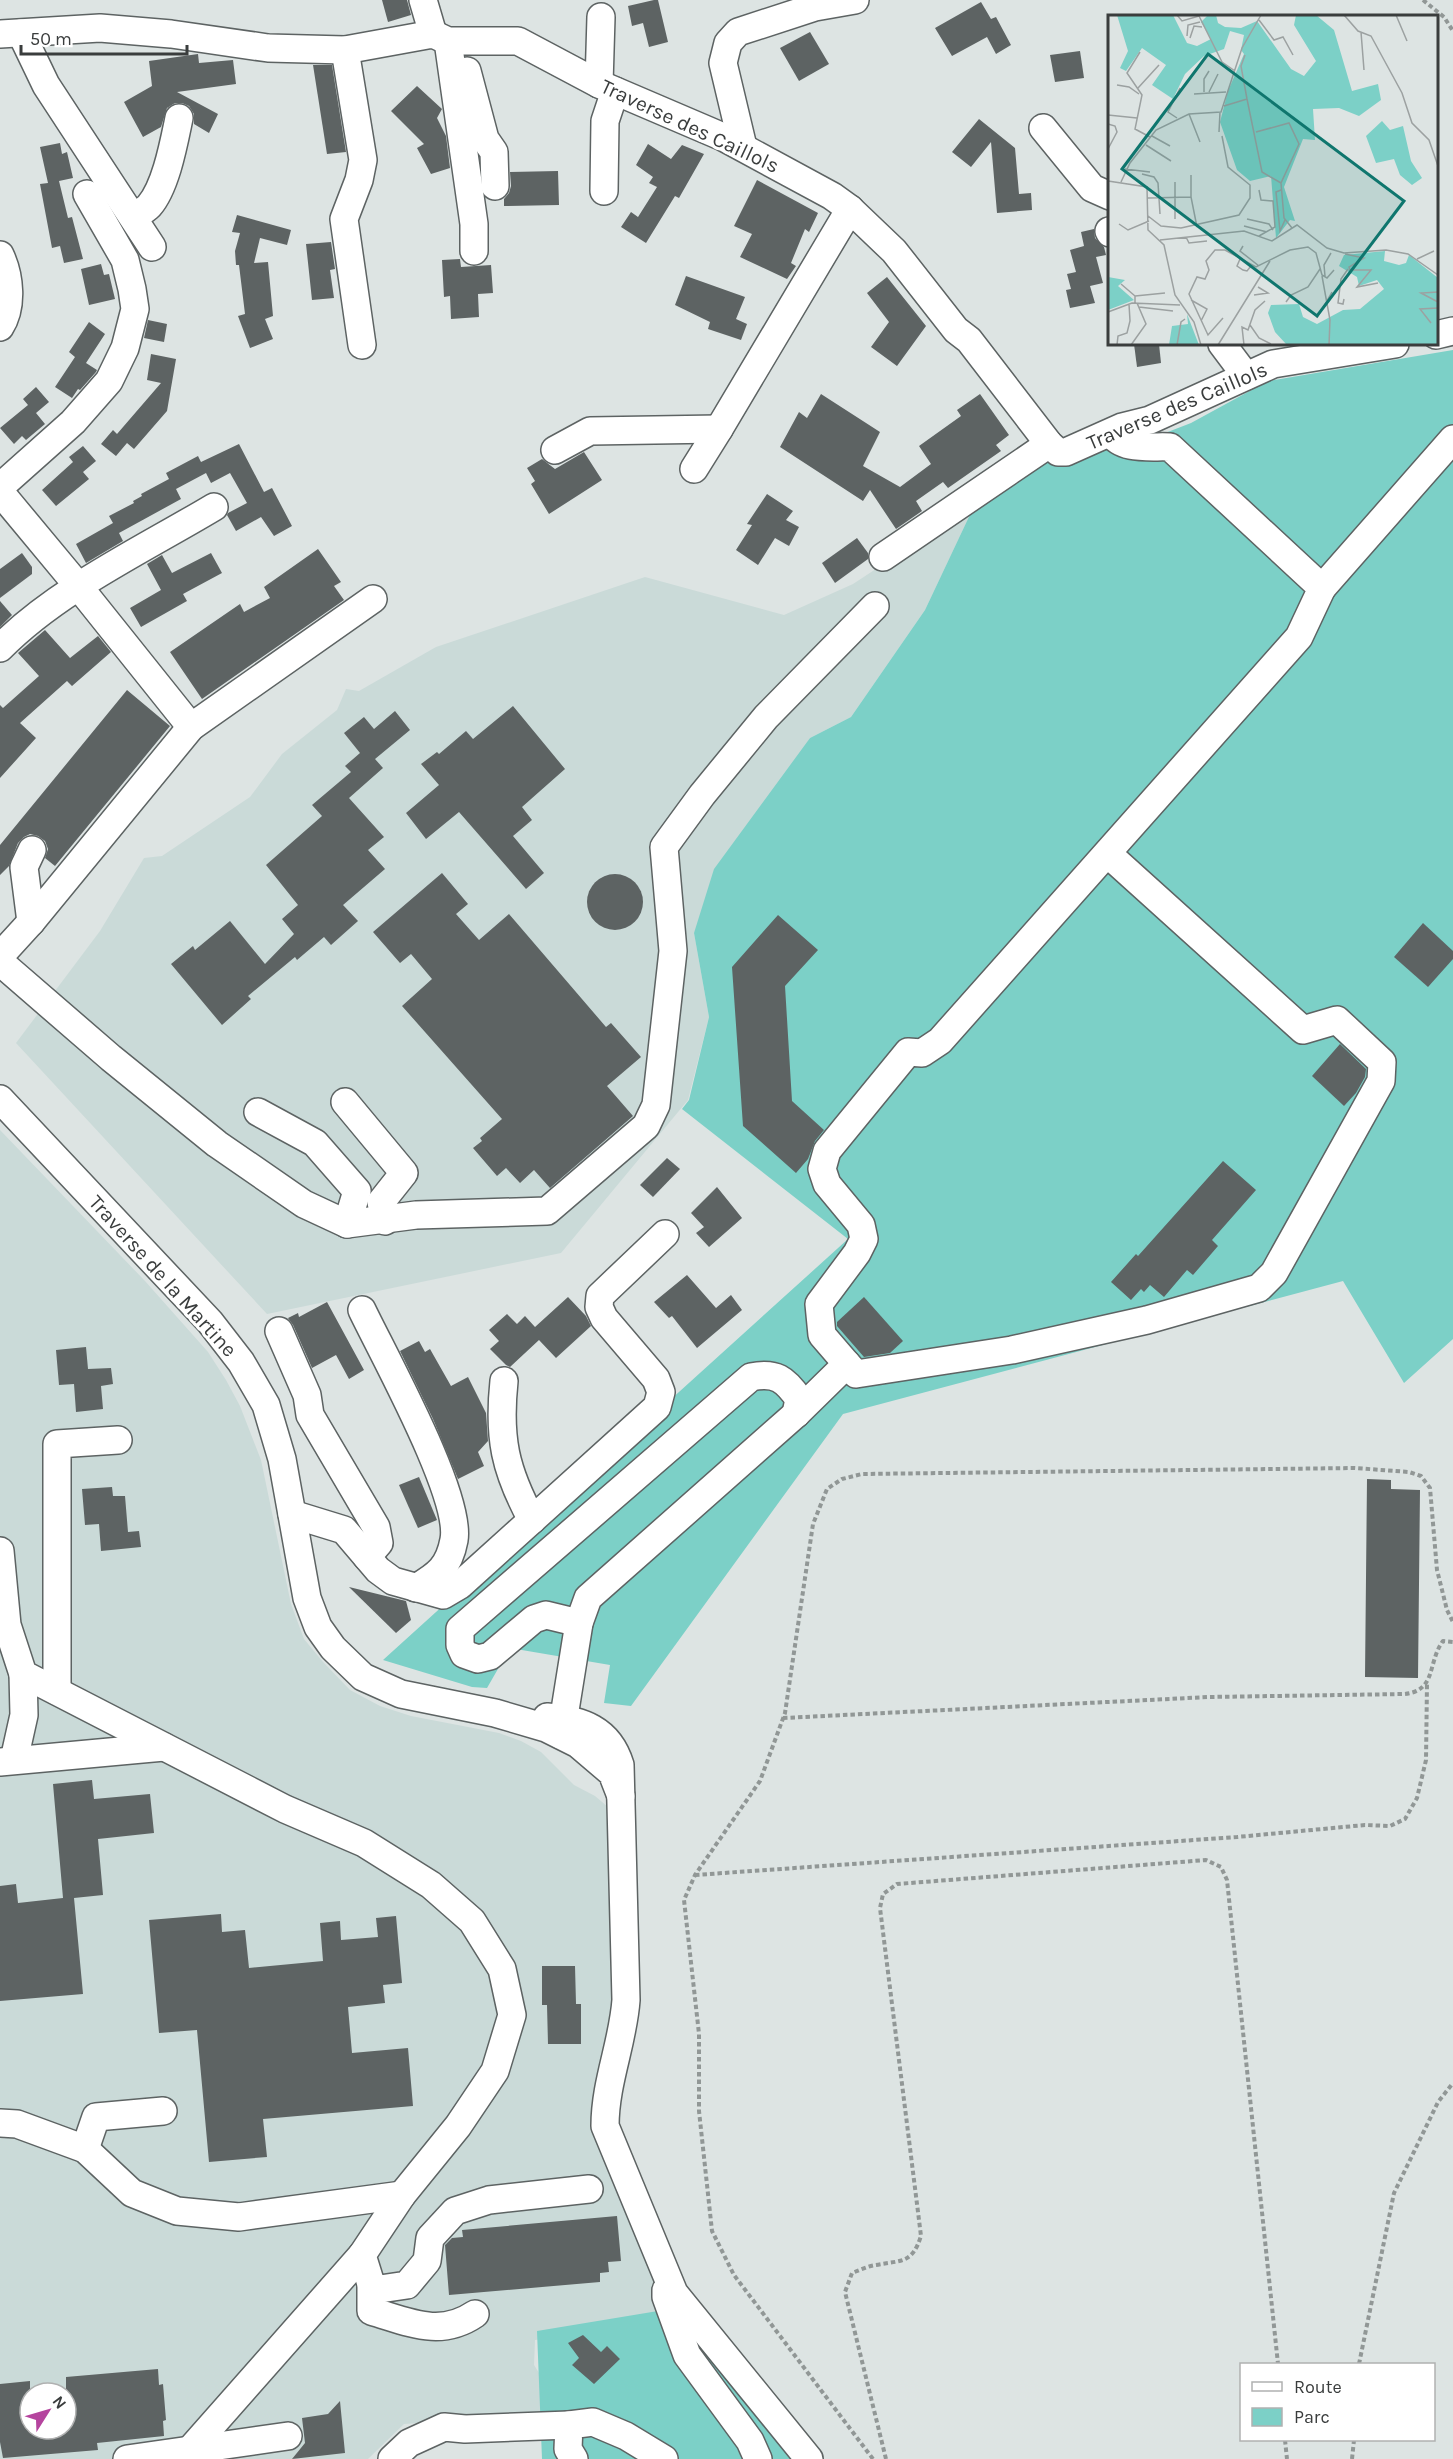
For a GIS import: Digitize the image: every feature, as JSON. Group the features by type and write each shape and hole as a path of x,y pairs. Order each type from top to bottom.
{"street":[{"path":"423,0 447,38 485,139 494,152 495,186"},
{"path":"743,147 723,63 728,42 738,32 815,7 855,0"},
{"path":"601,17 607,87 604,190"},
{"name":"Traverse des Caillols","path":"11,34 100,28 171,34 268,48 345,50 447,38 518,41 607,87 743,147 832,196 850,209 894,251 956,330 969,340 1049,444 1058,452 1066,452 1122,427 1150,420 1273,364 1389,345"},
{"path":"11,34 152,247"},
{"path":"447,38 474,225 474,251"},
{"path":"345,50 363,160 359,180 344,219 362,345"},
{"path":"134,217 149,206 160,185 173,151 179,118"},
{"path":"1043,128 1092,189 1108,195"},
{"path":"0,487 73,422 109,381 125,348 135,309 125,260 87,194"},
{"path":"694,469 850,209"},
{"path":"0,255 4,262 9,309 0,327"},
{"path":"1438,335 1453,331"},
{"path":"1223,345 1245,376"},
{"path":"555,450 590,431 719,429"},
{"path":"1111,433 1115,440 1125,445 1170,447 1322,588"},
{"path":"1108,854 1303,1030 1337,1020 1382,1062 1381,1081 1274,1273 1259,1288 1147,1320 1012,1350 856,1374 822,1335 819,1304 857,1253 864,1239 861,1225 827,1184 822,1169 826,1151 908,1052 922,1053 940,1041 1108,854 1299,637 1322,588 1453,439"},
{"path":"883,557 1049,444"},
{"path":"0,492 80,586 191,727"},
{"path":"0,648 19,629 58,599 214,507"},
{"path":"0,956 31,922 191,727 373,599"},
{"path":"0,963 217,1144 304,1204 347,1224 385,1221 416,1215 547,1211 646,1126 656,1105 673,951 664,847 702,795 765,717 875,606"},
{"path":"31,922 24,867 32,850"},
{"name":"Traverse de la Martine","path":"0,1099 210,1322 242,1362 266,1405 282,1459 307,1598 318,1627 333,1648 363,1677 401,1694 562,1727 612,1773 621,1796 625,1908 625,2010 605,2100 605,2126 674,2293 809,2459"},
{"path":"345,1102 404,1173 381,1202 385,1221"},
{"path":"258,1112 315,1143 357,1191 347,1224"},
{"path":"292,1514 344,1530 378,1570 393,1581 443,1595 460,1585 657,1407 661,1392 656,1379 603,1318 599,1307 600,1296 665,1234"},
{"path":"362,1310 438,1467 452,1516 454,1539 441,1572 416,1588"},
{"path":"279,1332 307,1395 309,1415 376,1527 379,1543 367,1557"},
{"path":"562,1727 579,1623 588,1598 796,1414 847,1364"},
{"path":"579,1623 546,1615 534,1618 490,1656 478,1659 465,1654 460,1645 460,1629 751,1377 767,1374 787,1383 799,1399 796,1414"},
{"path":"504,1381 501,1438 516,1491 532,1520"},
{"path":"57,1691 57,1444 118,1440"},
{"path":"0,1551 4,1625 23,1674 24,1715 7,1761 164,1747"},
{"path":"23,1674 285,1809 364,1843 431,1885 472,1921 502,1969 512,2015 495,2071 458,2126 402,2195 362,2255 257,2371 187,2454"},
{"path":"86,2149 96,2117 163,2111"},
{"path":"0,2123 17,2124 86,2149 132,2193 177,2211 239,2217 402,2195"},
{"path":"371,2284 381,2289 407,2285 427,2261 430,2238 455,2211 489,2200 590,2189"},
{"path":"362,2255 371,2284 371,2312 430,2328 460,2324 475,2314"},
{"path":"667,2277 666,2297 687,2355 750,2441 758,2459"},
{"path":"392,2459 409,2443 444,2427 465,2429 593,2422 626,2436 664,2459"},
{"path":"569,2425 568,2449 574,2459"},
{"path":"127,2459 187,2454 288,2436"}],"path":[{"path":"1423,0 1444,17 1453,31"},
{"path":"873,2459 734,2275 712,2231 699,2111 699,2034 684,1900 695,1875 759,1781 783,1718 813,1524 827,1489 842,1479 862,1474 1355,1468 1409,1472 1421,1476 1430,1488 1437,1570 1447,1610 1453,1622"},
{"path":"695,1875 1237,1837 1365,1825 1390,1826 1405,1819 1418,1798 1426,1760 1427,1683 1437,1649 1443,1641 1453,1642"},
{"path":"783,1718 1209,1697 1377,1696 1418,1693 1427,1683"},
{"path":"886,2459 845,2292 852,2273 873,2265 905,2261 916,2252 921,2236 880,1908 883,1893 897,1884 1206,1860 1221,1867 1227,1880 1278,2363"},
{"path":"1359,2363 1394,2193 1438,2102 1453,2083"},
{"path":"1285,2441 1287,2459"},
{"path":"1352,2459 1354,2441"}],"shaded area":[{"path":"975,504 925,610 851,717 810,738 694,933 709,1017 688,1100 561,1253 267,1314 16,1043 100,931 144,858 162,856 250,797 282,754 337,710 346,689 359,691 436,647 645,577 784,615 853,584"},
{"path":"0,1130 145,1281 208,1352 226,1380 240,1406 261,1460 291,1604 304,1639 323,1662 350,1690 380,1706 411,1716 499,1733 521,1741 541,1752 574,1785 595,1796 615,1813 620,2002 596,2096 657,2277 665,2321 535,2340 534,2365 551,2392 540,2415 404,2424 368,2459 0,2459"}],"green space":[{"path":"1453,350 1453,1339 1404,1383 1343,1281 843,1414 631,1706 604,1703 610,1665 510,1648 487,1688 472,1687 383,1660 848,1239 682,1109 689,1100 709,1017 694,933 714,869 810,738 851,717 925,610 975,504 1049,454 1058,466 1115,440 1160,435 1191,423 1268,381"},
{"path":"674,2303 802,2459 542,2459 537,2331 658,2311"}],"building":[{"path":"382,0 407,0 411,15 388,22"},
{"path":"658,0 668,42 649,47 643,23 632,26 628,6"},
{"path":"981,2 991,19 996,17 1011,45 996,54 987,37 952,56 935,28"},
{"path":"810,32 829,64 799,81 780,48"},
{"path":"1080,51 1084,78 1055,82 1050,55"},
{"path":"198,54 199,63 233,60 236,84 177,92 218,114 209,133 194,124 194,114 189,106 175,103 167,108 161,127 143,137 124,102 152,86 149,61"},
{"path":"313,65 332,65 346,152 327,154"},
{"path":"417,86 442,109 437,118 446,136 450,168 431,174 417,148 424,144 391,111"},
{"path":"979,119 1015,148 1019,194 1031,193 1032,210 997,213 991,142 971,167 952,152"},
{"path":"60,143 62,154 67,152 73,178 59,181 68,218 72,217 83,259 64,263 60,246 52,248 40,184 48,183 40,147"},
{"path":"648,144 671,159 682,145 704,154 679,198 675,196 646,243 621,227 631,212 638,217 657,187 649,183 653,177 636,165"},
{"path":"558,171 559,205 504,206 504,199 511,186 510,172"},
{"path":"757,180 818,213 809,232 805,229 791,263 796,266 787,279 740,257 752,234 734,226"},
{"path":"237,215 291,230 287,245 260,238 254,263 268,262 273,316 265,319 273,339 250,348 238,316 245,314 235,251 240,233 232,232"},
{"path":"1094,229 1095,238 1104,247 1106,255 1096,257 1103,283 1090,286 1095,303 1070,308 1066,290 1071,289 1067,274 1076,272 1070,250 1084,246 1081,232"},
{"path":"331,242 335,269 330,270 334,298 312,300 306,244"},
{"path":"460,259 461,267 491,265 493,293 478,294 479,317 451,319 450,296 444,297 442,260"},
{"path":"101,264 104,275 109,274 115,299 89,305 81,269"},
{"path":"686,276 745,297 736,319 747,324 741,340 708,329 710,322 675,305"},
{"path":"887,277 926,326 897,366 871,347 889,322 867,293"},
{"path":"148,320 167,324 164,342 144,338"},
{"path":"89,322 105,334 86,363 97,370 72,398 55,387 75,357 69,352"},
{"path":"1134,345 1159,345 1161,363 1137,367"},
{"path":"151,354 176,359 167,411 134,449 127,443 116,456 101,444 113,430 117,434 161,383 147,380"},
{"path":"36,387 49,402 36,413 45,424 26,440 22,436 14,444 0,428 28,405 23,399"},
{"path":"821,394 880,432 863,466 900,487 931,464 919,446 961,416 957,410 980,394 1009,435 996,445 1001,451 948,488 943,482 916,501 922,511 896,529 870,490 863,501 780,447 799,412 807,418"},
{"path":"239,444 264,492 272,488 292,526 274,536 261,517 236,531 227,515 247,503 230,473 211,483 206,473 176,489 181,499 119,533 123,541 86,563 76,544 113,523 109,516 134,503 133,501 142,496 141,494 169,479 166,473 198,456 201,462"},
{"path":"83,446 96,461 83,472 89,479 56,506 42,490 73,462 69,457"},
{"path":"584,452 602,480 549,514 531,484 535,481 527,468 542,459 555,469"},
{"path":"767,494 793,511 786,520 799,527 789,546 775,538 758,565 736,550 752,525 747,524"},
{"path":"857,538 868,553 868,559 835,583 822,563"},
{"path":"318,549 341,582 334,586 344,600 202,699 170,652 240,604 244,612 270,598 264,587"},
{"path":"22,553 32,567 32,574 0,598 0,569"},
{"path":"211,553 222,573 183,594 187,601 141,627 130,608 161,590 147,564 162,555 172,573"},
{"path":"0,601 12,615 0,627"},
{"path":"45,630 70,658 98,636 111,652 72,686 67,681 20,723 36,738 0,778 0,705 3,708 39,676 18,653"},
{"path":"127,690 170,726 55,866 45,858 48,849 45,841 30,834 18,843 9,866 0,875 0,845"},
{"path":"513,706 565,769 522,807 532,820 513,836 544,873 526,889 459,812 426,839 406,813 439,785 421,764 437,752 439,754 466,731 473,739"},
{"path":"395,711 410,730 375,759 383,768 349,798 384,837 368,850 385,869 343,905 358,921 331,945 324,937 297,960 295,957 248,996 251,999 222,1025 171,964 193,946 195,950 230,921 265,964 294,934 282,919 298,905 266,865 322,816 312,805 351,772 345,766 360,753 344,733 364,717 374,729"},
{"path":"442,873 468,904 456,914 479,940 509,914 606,1027 611,1023 641,1057 607,1086 633,1116 550,1188 534,1170 520,1183 506,1168 497,1176 473,1148 482,1141 480,1138 502,1119 402,1006 432,979 411,954 400,963 373,932"},
{"path":"609,874 621,874 631,878 639,886 643,902 639,918 631,926 621,930 609,930 599,926 591,918 587,908 587,896 591,886 599,878"},
{"path":"778,915 818,950 785,986 792,1101 824,1130 815,1141 808,1159 796,1173 743,1126 732,967"},
{"path":"1423,923 1453,951 1453,959 1428,987 1394,957"},
{"path":"1340,1044 1366,1069 1365,1077 1356,1093 1344,1106 1312,1076"},
{"path":"667,1158 680,1169 653,1197 640,1185"},
{"path":"1223,1161 1256,1190 1212,1240 1218,1246 1193,1275 1187,1270 1164,1297 1150,1285 1144,1292 1141,1289 1131,1300 1111,1282 1136,1254 1138,1256"},
{"path":"717,1187 742,1218 709,1247 696,1233 704,1227 691,1213"},
{"path":"687,1275 716,1308 731,1295 742,1310 697,1348 672,1316 669,1318 654,1302"},
{"path":"568,1297 586,1316 591,1326 556,1358 539,1340 510,1367 490,1349 499,1341 489,1330 507,1314 517,1324 525,1316 535,1327"},
{"path":"864,1297 903,1341 890,1353 864,1357 837,1326 837,1322"},
{"path":"327,1302 364,1370 349,1379 336,1355 312,1368 288,1318 298,1313 299,1317"},
{"path":"419,1341 425,1352 430,1349 451,1386 468,1377 486,1413 488,1441 478,1452 484,1466 458,1479 433,1419 400,1351"},
{"path":"86,1347 88,1369 111,1368 113,1384 101,1386 103,1409 76,1412 74,1384 59,1385 56,1350"},
{"path":"419,1477 437,1520 418,1528 399,1485"},
{"path":"1367,1479 1391,1480 1391,1489 1420,1490 1418,1678 1365,1677"},
{"path":"112,1487 113,1496 125,1496 128,1532 139,1531 141,1547 101,1551 99,1524 85,1525 82,1489"},
{"path":"349,1587 406,1601 411,1620 396,1633"},
{"path":"92,1780 94,1799 150,1794 154,1833 98,1839 103,1895 74,1898 83,1994 0,2001 0,1886 16,1884 18,1903 63,1898 53,1784"},
{"path":"221,1914 222,1932 245,1930 249,1968 323,1961 320,1923 340,1921 341,1940 378,1937 376,1918 396,1916 402,1983 383,1985 385,2003 348,2007 352,2053 408,2048 413,2106 263,2119 267,2157 209,2162 197,2030 159,2033 149,1920"},
{"path":"542,1966 575,1966 576,2004 581,2004 581,2044 548,2044 547,2005 542,2005"},
{"path":"617,2216 621,2261 608,2262 609,2272 600,2273 600,2282 449,2295 445,2245 452,2238 463,2237 462,2230"},
{"path":"583,2335 601,2352 607,2346 620,2359 594,2384 572,2365 579,2358 568,2343"},
{"path":"158,2369 159,2385 163,2384 166,2420 163,2421 164,2436 97,2443 98,2450 3,2458 0,2442 0,2384 18,2382 18,2441 78,2441 78,2381 66,2381 66,2377"},
{"path":"340,2401 345,2453 292,2459 305,2443 302,2418 328,2414"}]}
